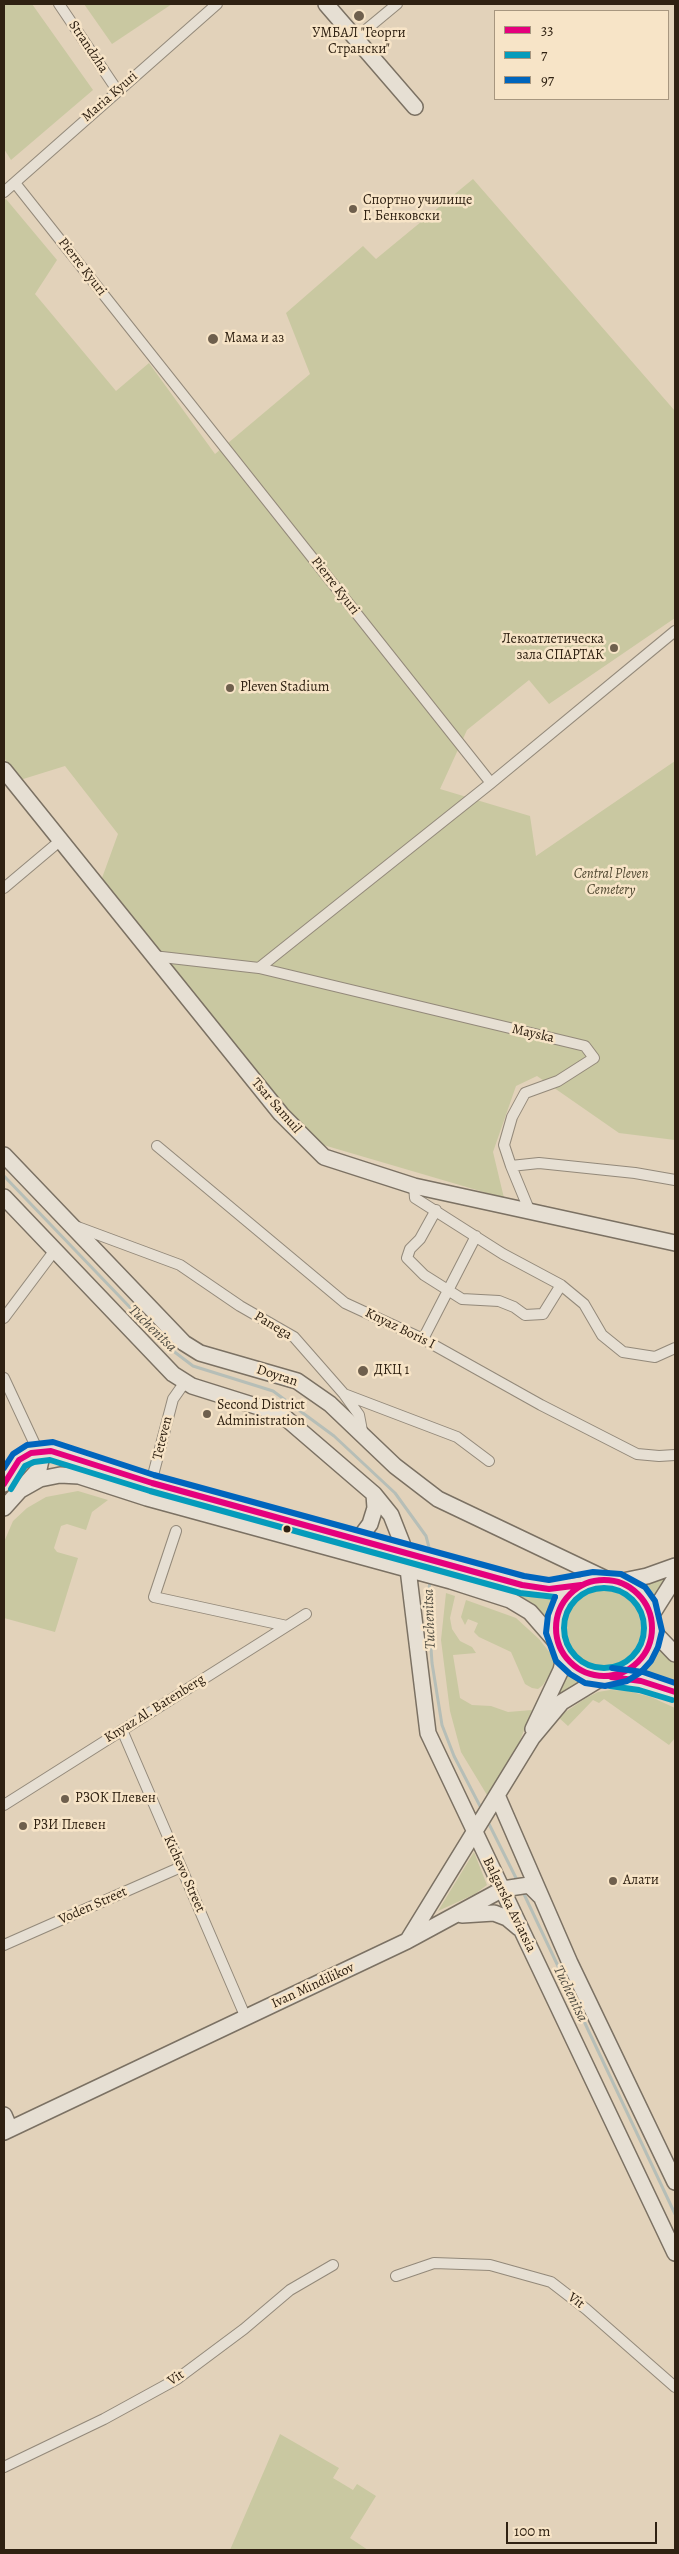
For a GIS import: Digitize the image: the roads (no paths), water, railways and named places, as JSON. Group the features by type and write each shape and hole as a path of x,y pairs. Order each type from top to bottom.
{"street":[{"name":"Strandzha","path":"59,4 118,90"},
{"name":"Maria Kyuri","path":"4,192 217,4"},
{"path":"326,4 415,107"},
{"path":"356,38 397,4"},
{"name":"Pierre Kyuri","path":"15,183 491,783"},
{"path":"259,968 491,783 675,631"},
{"name":"Tsar Samuil","path":"4,770 281,1114 324,1157 414,1186 675,1243"},
{"path":"4,888 60,840"},
{"name":"Mayska","path":"152,955 259,968 585,1046 594,1058 558,1081 524,1093 512,1117 504,1145 511,1166"},
{"name":"Knyaz Boris I","path":"157,1146 345,1303 424,1339 541,1405 637,1454 675,1455"},
{"name":"Doyran","path":"4,1155 184,1343 208,1356 297,1381 330,1404 395,1466 438,1499 612,1580"},
{"path":"530,1212 511,1166 540,1163 635,1173 675,1180"},
{"path":"414,1186 415,1198 503,1254 561,1285 584,1304 602,1335 623,1352 655,1357 675,1348"},
{"path":"4,1197 173,1374 185,1382 282,1414 374,1494 391,1515 405,1553 408,1569"},
{"path":"436,1210 420,1239 410,1249 407,1258 424,1275 462,1299 499,1301 514,1307 525,1315 543,1314 561,1285"},
{"name":"Panega","path":"68,1224 180,1265 240,1306 294,1337 344,1394 457,1437 489,1461"},
{"path":"424,1339 476,1236"},
{"path":"4,1318 55,1250"},
{"path":"4,1378 38,1451 41,1464 39,1469 4,1508"},
{"name":"Teteven","path":"149,1490 173,1399 185,1382"},
{"path":"344,1394 359,1415 363,1437"},
{"path":"4,1484 18,1460 38,1451 59,1454 149,1490 408,1569 426,1566"},
{"path":"17,1492 40,1479 70,1475 149,1490 351,1538 405,1553 426,1566 452,1574 521,1606 538,1620 575,1668 588,1675 641,1681 675,1692"},
{"path":"351,1538 361,1536 370,1524 375,1508 374,1494"},
{"path":"176,1532 154,1597 287,1626"},
{"path":"452,1574 536,1588 554,1589 647,1576 675,1566"},
{"name":"Balgarska Aviatsia","path":"408,1569 426,1724 431,1741 505,1888 525,1937 675,2253"},
{"path":"407,1941 532,1738 562,1702 607,1677 624,1673 635,1666 647,1650 652,1623 675,1578"},
{"path":"612,1580 639,1594 652,1623 675,1654"},
{"path":"532,1738 535,1722 561,1670 561,1650 555,1631 556,1617 561,1604 570,1593 581,1585"},
{"name":"Knyaz Al. Batenberg","path":"4,1805 306,1614"},
{"name":"Kichevo Street","path":"122,1730 246,2018"},
{"path":"494,1800 675,2182"},
{"name":"Voden Street","path":"4,1945 181,1867"},
{"path":"505,1888 526,1884 535,1889 540,1896"},
{"name":"Ivan Mindilikov","path":"7,2131 407,1941 505,1888"},
{"path":"456,1916 486,1912 500,1915 512,1921 525,1937"},
{"path":"4,2115 7,2131"},
{"name":"Vit","path":"396,2276 434,2263 490,2265 551,2282 586,2309 675,2387"},
{"name":"Vit","path":"4,2466 104,2419 177,2379 244,2329 290,2290 333,2264"}],"waterway":[{"name":"Tuchenitsa","path":"4,1176 168,1347 193,1366 273,1391 334,1436 395,1493 426,1536 431,1555"},
{"name":"Tuchenitsa","path":"430,1579 428,1602 432,1663 442,1725 454,1756 482,1810"},
{"name":"Tuchenitsa","path":"487,1820 518,1882"},
{"name":"Tuchenitsa","path":"523,1892 675,2214"}],"place":[{"name":"УМБАЛ \"Георги Странски\"","path":"359,16"},
{"name":"Спортно училище Г. Бенковски","path":"353,209"},
{"name":"Мама и аз","path":"213,339"},
{"name":"Лекоатлетическа зала СПАРТАК","path":"614,648"},
{"name":"Pleven Stadium","path":"230,688"},
{"name":"ДКЦ 1","path":"363,1371"},
{"name":"Second District Administration","path":"207,1414"},
{"name":"РЗОК Плевен","path":"65,1799"},
{"name":"РЗИ Плевен","path":"23,1826"},
{"name":"Алати","path":"613,1881"}],"park label":[{"name":"Central Pleven Cemetery","path":"611,884"}]}
